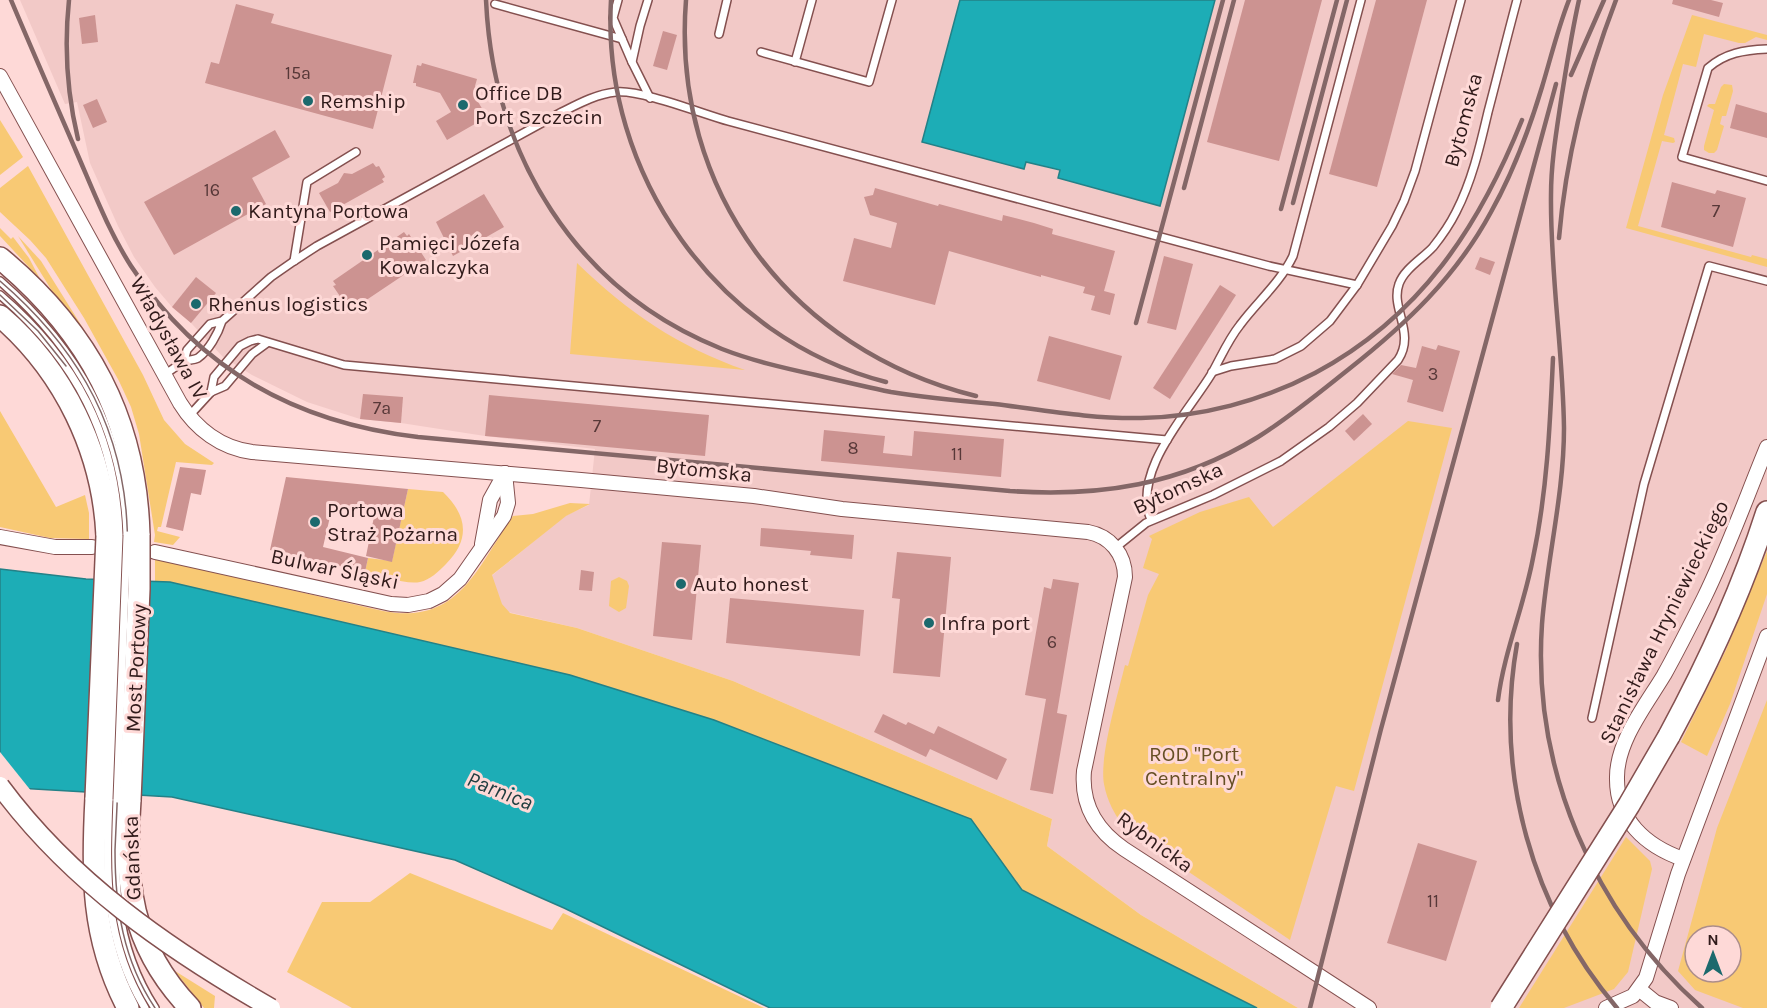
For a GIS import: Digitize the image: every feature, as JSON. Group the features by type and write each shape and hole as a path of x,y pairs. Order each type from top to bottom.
{"main road":[{"path":"0,258 28,282 55,311 83,348 98,372 117,413 130,455 138,499 117,538"},
{"path":"0,316 43,361 61,386 78,419 96,469 104,506 117,538"},
{"path":"1501,1008 1629,805 1669,736 1724,626 1767,512"},
{"name":"Most Portowy","path":"113,799 139,589 117,538"},
{"name":"Most Portowy","path":"113,799 117,538"},
{"path":"0,786 55,850 117,907 193,961 271,1008"},
{"name":"Gdańska","path":"113,799 93,864 96,912 108,961 128,1008"},
{"name":"Gdańska","path":"113,799 127,854 134,912 147,949 176,994 190,1008"}],"street":[{"name":"Władysława IV","path":"0,76 164,375 189,416 212,437 246,452 447,469"},
{"name":"Stanisława Hryniewieckiego","path":"1683,859 1653,846 1629,820 1618,792 1619,763 1630,734 1675,655 1714,578 1767,447"},
{"name":"Bytomska","path":"447,469 726,494 843,509 1088,532 1105,538 1116,548"},
{"name":"Bulwar Śląski","path":"155,552 380,602 408,605 432,600 449,589 464,573 507,509 508,489 505,473"},
{"path":"0,537 55,547 117,538"},
{"name":"Rybnicka","path":"1116,548 1123,562 1125,581 1083,777 1086,800 1095,821 1108,837 1124,849 1369,1008"},
{"path":"1606,1008 1629,998 1639,989 1648,974 1683,859 1767,636"},
{"path":"1639,989 1657,1003 1671,1008"}],"lane":[{"path":"618,0 613,18 650,98"},
{"path":"633,62 648,0"},
{"path":"719,34 727,0"},
{"path":"795,62 812,0"},
{"path":"761,52 869,82 892,0"},
{"path":"1151,520 1147,509 1150,477 1167,440 1239,326 1286,270 1293,256 1361,0"},
{"path":"1212,372 1231,366 1275,359 1301,346 1330,321 1357,285 1392,226 1412,181 1461,0"},
{"name":"Bytomska","path":"1116,548 1151,520 1213,495 1281,461 1329,427 1398,360 1402,354 1404,341 1404,324 1397,294 1399,283 1433,246 1455,213 1465,191 1477,157 1517,0"},
{"path":"495,4 622,39"},
{"path":"1767,49 1735,52 1708,68 1683,157 1767,181"},
{"path":"184,361 187,351 210,324 222,321 271,278 317,246 474,159 585,101 617,92 650,98 728,122 1286,270 1357,285"},
{"path":"294,261 307,182 356,152"},
{"path":"1592,718 1644,484 1709,266 1767,281"},
{"path":"0,281 35,313 55,336 77,366 94,397 108,429 118,464 125,506 117,538"},
{"path":"0,296 22,315 53,348 75,378 89,405 103,439 113,475 117,538"},
{"path":"164,375 184,361 197,359 218,333 222,321"},
{"path":"211,392 214,377 240,346 258,339 344,365 1167,440"},
{"path":"189,416 211,392 225,386 252,354 267,343"},
{"path":"113,799 107,867 110,913 122,959 145,1008"},
{"path":"113,799 115,881 120,924 133,966 154,1008"}],"shaded area":[{"path":"20,0 960,0 922,142 1024,168 1026,162 1060,171 1058,177 1160,206 1215,0 1767,0 1767,1008 1298,1008 1141,915 1047,846 1052,819 733,681 577,628 504,611 489,578 565,516 589,505 595,449 360,419 307,402 252,375 223,357 191,323 172,307 134,257 90,163 77,102 65,104"}],"green space":[{"path":"1692,15 1767,35 1767,40 1756,37 1745,43 1739,43 1704,34 1696,67 1683,64 1664,135 1674,138 1675,142 1662,141 1638,226 1751,257 1752,255 1767,259 1767,267 1626,228 1663,95"},
{"path":"1724,84 1732,85 1733,91 1726,116 1722,116 1720,124 1724,126 1717,150 1709,153 1704,150 1704,146 1714,110 1707,106 1715,104"},
{"path":"0,120 23,157 0,175"},
{"path":"28,166 143,375 164,420 185,444 214,463 212,465 176,462 161,527 158,527 157,531 180,537 173,545 154,542 155,535 139,434 131,407 119,381 84,318 46,258 0,212 0,188"},
{"path":"0,228 11,239 13,237 29,258 40,279 0,236"},
{"path":"18,236 41,261 96,349 57,299"},
{"path":"577,263 596,281 655,326 697,350 745,370 570,354"},
{"path":"0,411 56,507 85,495 89,513 89,539 50,538 0,527"},
{"name":"ROD \"Port Centralny\"","path":"1408,421 1452,428 1354,791 1336,786 1290,940 1125,829 1107,796 1103,772 1110,725 1125,665 1128,666 1148,595 1159,574 1143,568 1152,539 1149,536 1200,512 1249,497 1273,527"},
{"path":"408,489 443,492 457,509 463,527 462,536 454,555 434,575 414,583 365,572 368,558 392,561"},
{"path":"570,503 590,504 566,516 492,575 502,604 510,613 577,628 733,681 1052,819 1047,846 1141,915 1298,1008 1257,1008 1021,890 971,819 714,720 570,675 170,582 155,582 155,559 383,611 409,613 430,610 448,601 463,588 513,516 533,514"},
{"path":"1767,551 1767,594 1730,704 1707,756 1681,742 1726,650"},
{"path":"619,577 627,581 629,586 626,608 619,612 609,606 611,581"},
{"path":"1767,700 1767,1008 1743,1008 1695,990 1690,984 1743,984 1743,924 1691,924 1717,828"},
{"path":"1626,837 1650,861 1652,869 1628,972 1614,989 1564,1008 1519,1008"},
{"path":"410,873 552,930 563,913 764,1008 352,1008 287,972 322,902 370,902"},
{"path":"1683,953 1683,977 1678,971"},
{"path":"175,971 215,996 214,1008 204,1008"}],"water":[{"path":"960,0 1215,0 1160,206 1058,178 1060,170 1026,162 1024,169 922,142"},
{"name":"Parnica","path":"0,569 86,579 170,582 570,675 714,720 971,819 1022,890 1257,1008 770,1008 564,908 455,860 172,797 0,787"}],"pier":[{"path":"0,752 32,792 0,790"}],"building":[{"path":"1245,0 1322,0 1279,161 1207,142"},
{"path":"1376,0 1427,0 1377,187 1329,174"},
{"path":"1673,0 1711,0 1723,3 1719,17 1672,4"},
{"path":"236,4 274,14 271,23 392,55 373,129 205,83 211,62 219,64"},
{"path":"95,15 98,42 82,44 79,18"},
{"path":"663,31 677,35 667,70 653,66"},
{"name":"Office DB Port Szczecin","path":"422,63 477,79 475,86 479,92 477,100 487,117 447,140 436,121 451,112 440,93 413,83 417,65 421,66"},
{"path":"97,99 107,122 93,128 83,105"},
{"path":"1736,104 1767,113 1767,138 1730,128"},
{"path":"275,130 290,157 252,178 266,204 174,255 144,202"},
{"path":"373,163 376,167 379,166 385,177 382,179 384,182 330,212 319,193 338,183 344,173 352,174"},
{"path":"1672,182 1715,194 1717,190 1746,198 1733,247 1661,227"},
{"path":"875,188 1002,221 1003,215 1034,223 1053,229 1052,234 1115,251 1104,291 1115,294 1110,315 1091,310 1095,296 1083,293 1085,287 949,251 935,305 843,281 854,238 891,248 897,223 870,215 864,197 873,195"},
{"path":"484,194 504,227 453,256 436,222"},
{"path":"404,232 407,236 409,234 426,260 350,311 333,286 336,285 333,281"},
{"path":"1164,256 1193,264 1176,330 1147,323"},
{"path":"1480,257 1495,262 1490,275 1475,269"},
{"path":"196,277 216,293 191,323 172,307"},
{"path":"1220,285 1236,295 1170,399 1153,388"},
{"path":"1049,336 1122,356 1110,400 1037,381"},
{"path":"1438,345 1460,351 1443,412 1407,402 1413,380 1392,374 1401,365 1416,368 1422,346 1436,350"},
{"path":"363,394 403,397 401,423 360,419"},
{"path":"489,395 709,415 705,456 485,436"},
{"path":"1363,414 1372,424 1354,441 1345,431"},
{"path":"824,430 885,436 883,453 912,456 914,431 1004,439 1001,477 821,461"},
{"path":"180,467 206,470 201,495 191,493 183,531 166,527"},
{"path":"286,477 408,489 392,562 366,556 375,512 332,508 323,547 368,558 365,572 270,550"},
{"path":"761,528 854,535 852,559 810,555 811,551 760,546"},
{"path":"662,542 701,545 692,640 653,636"},
{"path":"897,552 951,557 940,677 893,673 900,599 892,598"},
{"path":"581,570 594,572 592,591 579,590"},
{"path":"1053,579 1079,583 1057,713 1067,715 1053,794 1030,790 1046,699 1025,695 1044,587 1051,589"},
{"path":"730,598 864,610 860,656 726,643"},
{"path":"883,714 906,725 908,722 934,734 938,726 1007,759 997,780 930,749 926,757 874,732"},
{"path":"1418,843 1477,861 1446,961 1387,943"}],"tram line":[{"path":"0,281 25,304 69,355 101,412 121,475 126,510 128,562 115,871 119,912 128,952 144,990 155,1008"},
{"path":"0,295 38,331 66,366"}],"railway":[{"path":"11,0 101,210 131,266 158,302 187,334 219,362 254,385 292,404 332,419 374,430 418,437 1010,491 1043,492 1076,492 1139,484 1199,467 1229,453 1258,437 1293,413 1410,317 1462,258 1499,197 1532,119 1569,0"},
{"path":"69,0 68,70 71,104 78,139"},
{"path":"486,0 492,57 505,112 525,163 552,210 585,254 624,291 670,323 722,349 757,361 891,392 1068,414 1104,417 1164,417 1231,406 1295,383 1352,350 1386,325 1442,266 1486,197 1522,120"},
{"path":"611,0 613,65 626,127 649,186 681,240 722,288 770,328 825,360 886,382"},
{"path":"686,0 687,70 699,136 722,197 756,252 799,301 851,342 910,374 976,396"},
{"path":"1136,323 1223,0"},
{"path":"1184,188 1234,0"},
{"path":"1281,209 1337,0"},
{"path":"1293,203 1347,0"},
{"path":"1579,0 1562,94 1551,182 1552,253 1564,428 1561,477 1542,624 1542,678 1548,732 1560,784 1578,835 1601,883 1630,928 1664,970 1702,1008"},
{"path":"1571,75 1604,0"},
{"path":"1559,238 1562,207 1579,117 1595,58 1616,0"},
{"path":"1310,1008 1381,729 1556,84"},
{"path":"1498,700 1538,533 1547,459 1553,358"},
{"path":"1517,644 1511,693 1511,741 1516,789 1526,837 1542,883 1562,927 1587,969 1617,1008"}],"place":[{"name":"Remship","path":"308,101"},
{"name":"Office DB Port Szczecin","path":"463,105"},
{"name":"Kantyna Portowa","path":"236,211"},
{"name":"Pamięci Józefa Kowalczyka","path":"367,255"},
{"name":"Rhenus logistics","path":"196,304"},
{"name":"Portowa Straż Pożarna","path":"315,522"},
{"name":"Auto honest","path":"681,584"},
{"name":"Infra port","path":"929,623"}]}
